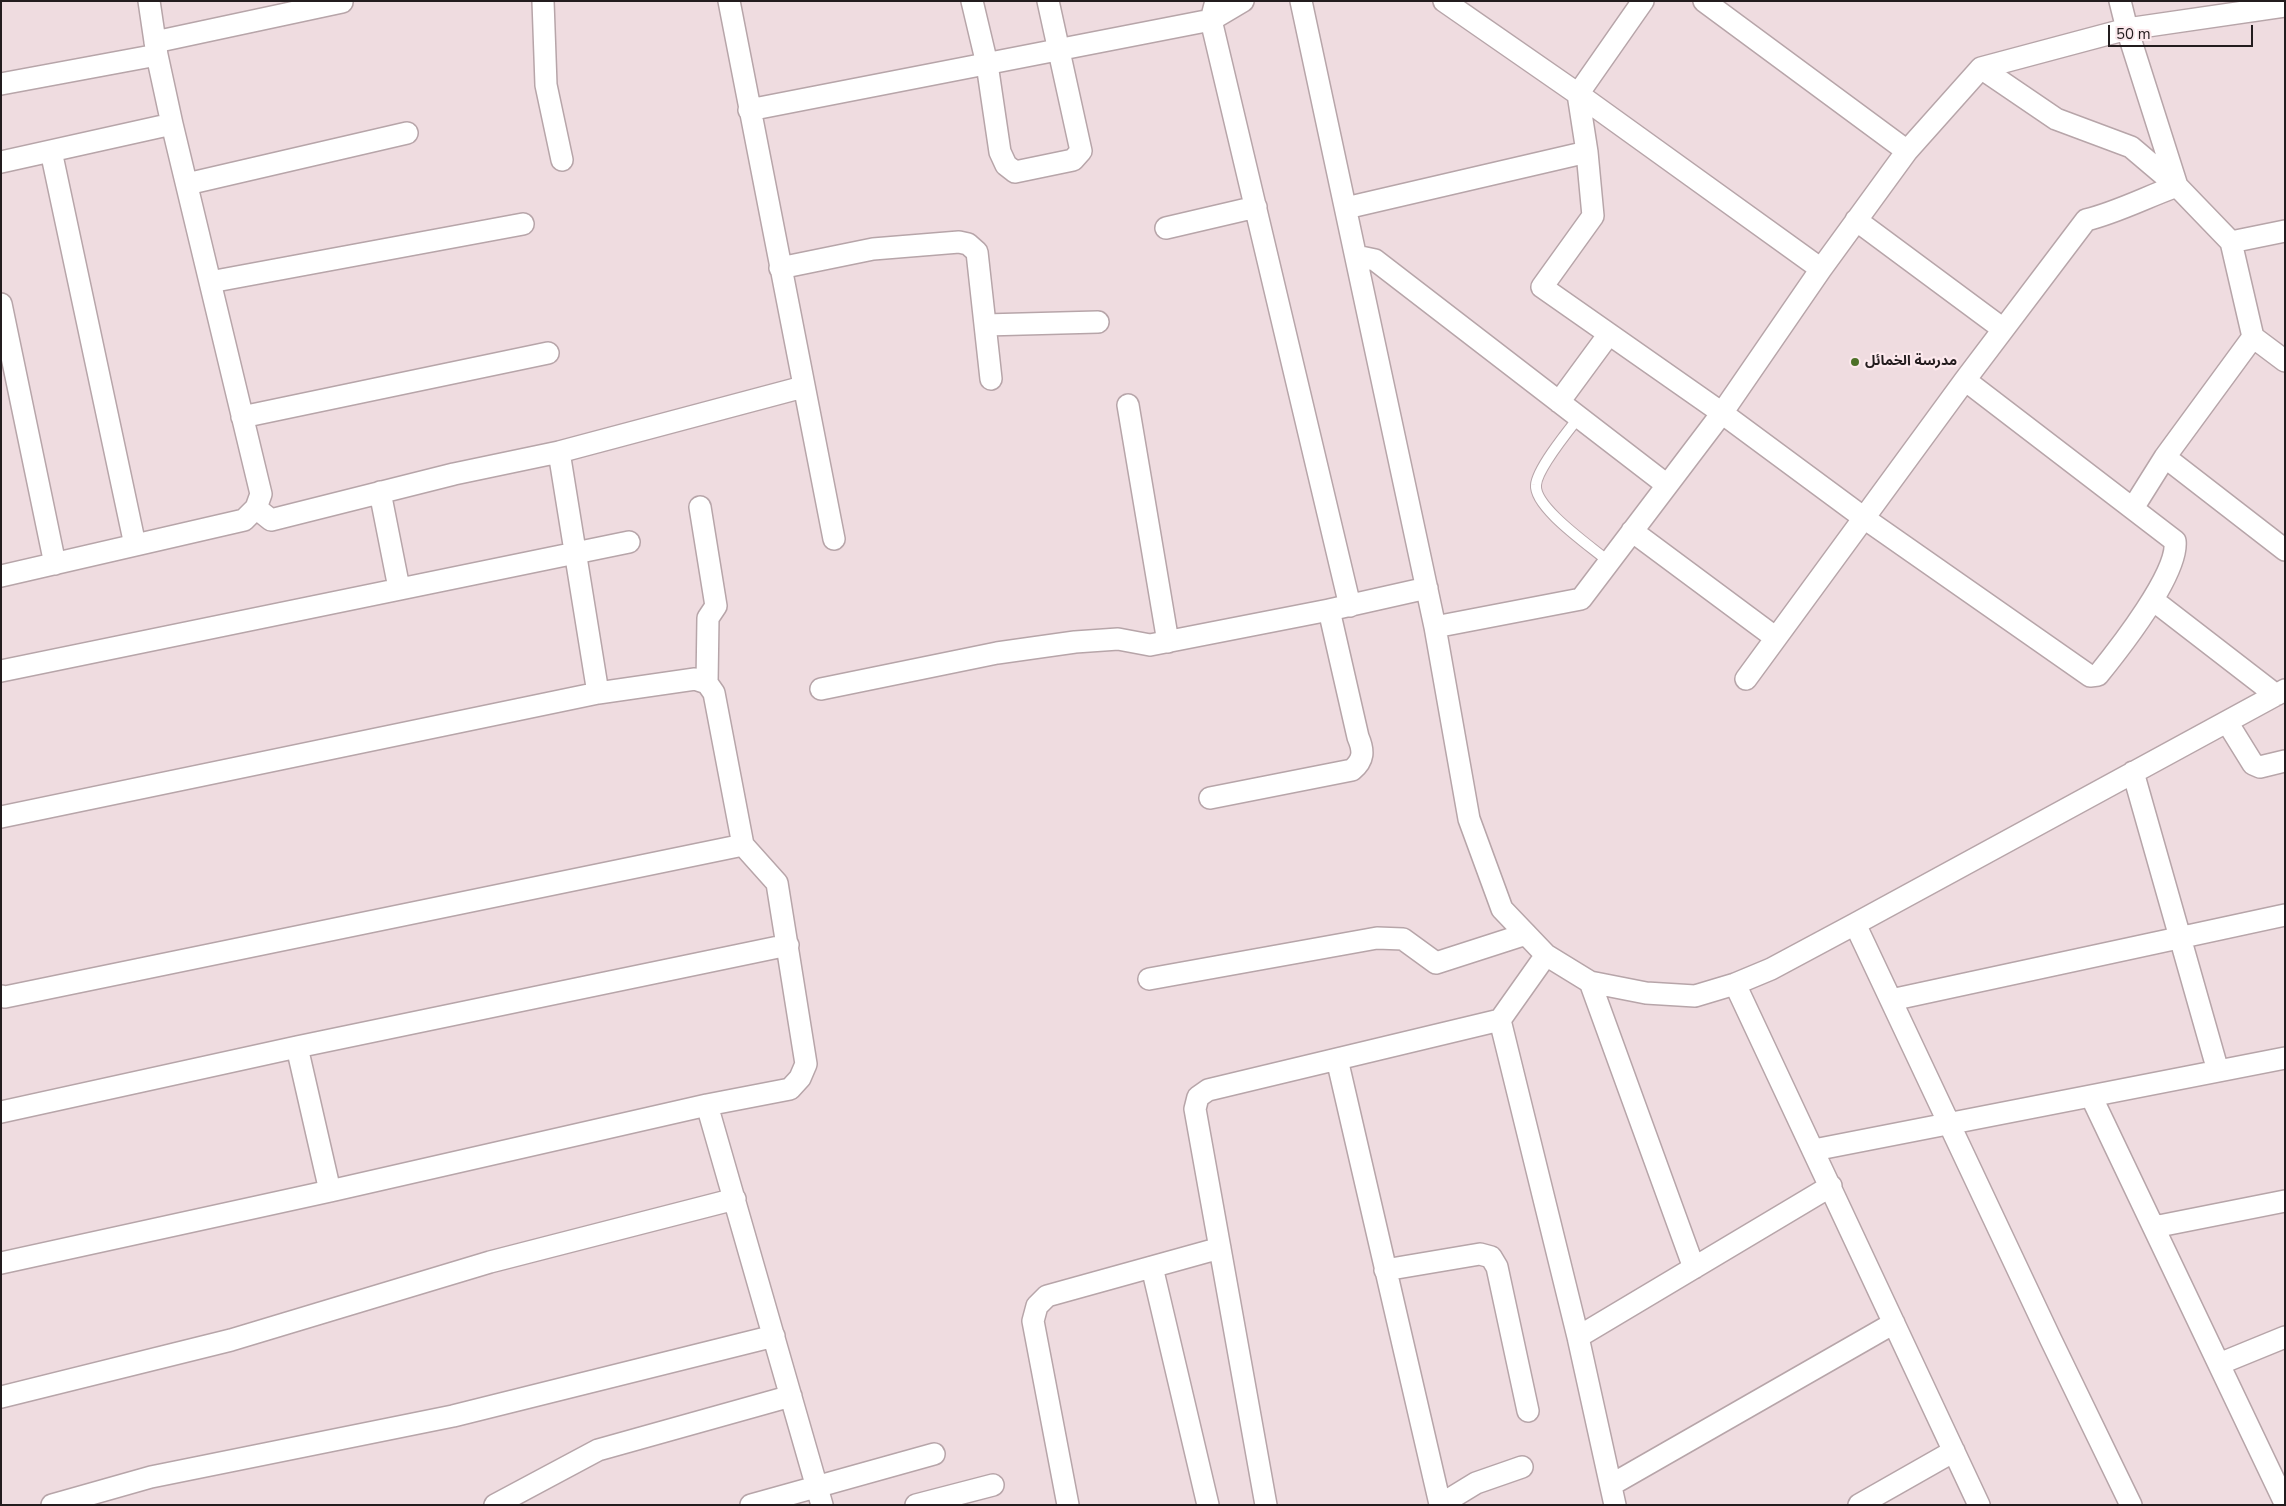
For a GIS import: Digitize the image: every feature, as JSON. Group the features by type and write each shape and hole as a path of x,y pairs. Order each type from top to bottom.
{"street":[{"path":"1,576 244,520 256,508 261,494 172,124 156,49 150,1"},
{"path":"543,1 546,85 562,160"},
{"path":"729,1 834,539"},
{"path":"972,1 987,64 1000,152 1006,165 1015,172 1073,160 1081,150 1048,1"},
{"path":"749,110 1059,50 1213,11 1243,1"},
{"path":"1301,1 1427,588 1469,819 1502,909 1546,955 1590,982 1646,993 1695,996 1735,984 1771,968 1855,924 2281,692 2153,600"},
{"path":"1444,1 1578,94 1820,269"},
{"path":"1643,1 1578,94 1587,152 1593,216 1542,287 1722,413 1864,518 2090,676 2098,674 2153,600 2174,557 2175,541 1966,380"},
{"path":"1704,1 1907,151"},
{"path":"2120,1 2126,29 2178,186"},
{"path":"1,84 156,49 342,2"},
{"path":"1435,627 1581,599 1722,413 1820,269 1907,151 1981,68 2126,29 2285,6"},
{"path":"1213,11 1256,208 1350,606"},
{"path":"1981,68 2056,118 2131,147 2178,186 2231,242 2253,337 2285,361"},
{"path":"1,162 172,124"},
{"path":"187,184 407,133"},
{"path":"51,151 135,545"},
{"path":"1346,208 1587,152"},
{"path":"1746,679 2086,220 2112,213 2148,196 2178,186"},
{"path":"1166,228 1256,208"},
{"path":"1856,220 2004,329"},
{"path":"210,282 523,224"},
{"path":"2231,242 2285,231"},
{"path":"780,268 874,249 959,242 968,244 977,252 991,379"},
{"path":"1356,256 1375,260 1668,485"},
{"path":"1,304 55,564"},
{"path":"985,325 1098,322"},
{"path":"1559,402 1609,334"},
{"path":"2133,508 2165,458 2253,337"},
{"path":"242,417 548,353"},
{"path":"256,508 271,520 380,492 558,452 803,387"},
{"path":"1128,405 1168,642"},
{"path":"558,452 598,693"},
{"path":"2165,458 2285,550"},
{"path":"380,492 399,588"},
{"path":"1,1263 330,1191 707,1105 790,1089 800,1078 806,1064 788,945 777,883 743,845 714,694 707,683 708,618 716,606 700,508"},
{"path":"1632,531 1776,638"},
{"path":"1,670 629,542"},
{"path":"821,690 997,653 1075,642 1118,639 1150,645 1168,642 1350,606 1427,588"},
{"path":"1210,798 1352,770 1360,763 1363,750 1358,737 1329,610"},
{"path":"1,817 598,693 695,679 707,683"},
{"path":"2227,722 2253,764 2260,767 2285,761"},
{"path":"2133,772 2218,1071"},
{"path":"1,996 5,997 743,845"},
{"path":"1891,1000 2182,939 2285,915"},
{"path":"1855,924 2131,1505"},
{"path":"1149,979 1376,938 1403,939 1436,964 1526,934"},
{"path":"1,1112 297,1047 788,945"},
{"path":"1266,1505 1195,1109 1198,1097 1208,1090 1500,1020 1546,955"},
{"path":"1590,982 1694,1268"},
{"path":"1735,984 1979,1505"},
{"path":"1500,1020 1578,1337 1613,1495 1894,1323"},
{"path":"297,1047 330,1191"},
{"path":"1814,1150 2285,1058"},
{"path":"1337,1059 1384,1270 1440,1505 1476,1483 1522,1467"},
{"path":"2091,1096 2285,1503"},
{"path":"707,1105 820,1495"},
{"path":"1578,1337 1831,1186"},
{"path":"1,1397 231,1340 490,1262 735,1199"},
{"path":"2154,1227 2285,1201"},
{"path":"1068,1505 1032,1321 1038,1306 1047,1296 1220,1248"},
{"path":"1384,1270 1480,1254 1491,1257 1497,1267 1528,1411"},
{"path":"1152,1267 1208,1505"},
{"path":"52,1505 151,1477 453,1416 774,1336"},
{"path":"2219,1364 2285,1337"},
{"path":"495,1505 598,1450 791,1396"},
{"path":"1859,1505 1954,1451"},
{"path":"751,1505 820,1495 934,1454"},
{"path":"916,1505 994,1486"}],"lane":[{"path":"1579,417 1546,462 1536,485 1537,492 1539,499 1556,518 1609,562"}],"place":[{"name":"مدرسة الخمائل","path":"1855,362"}]}
